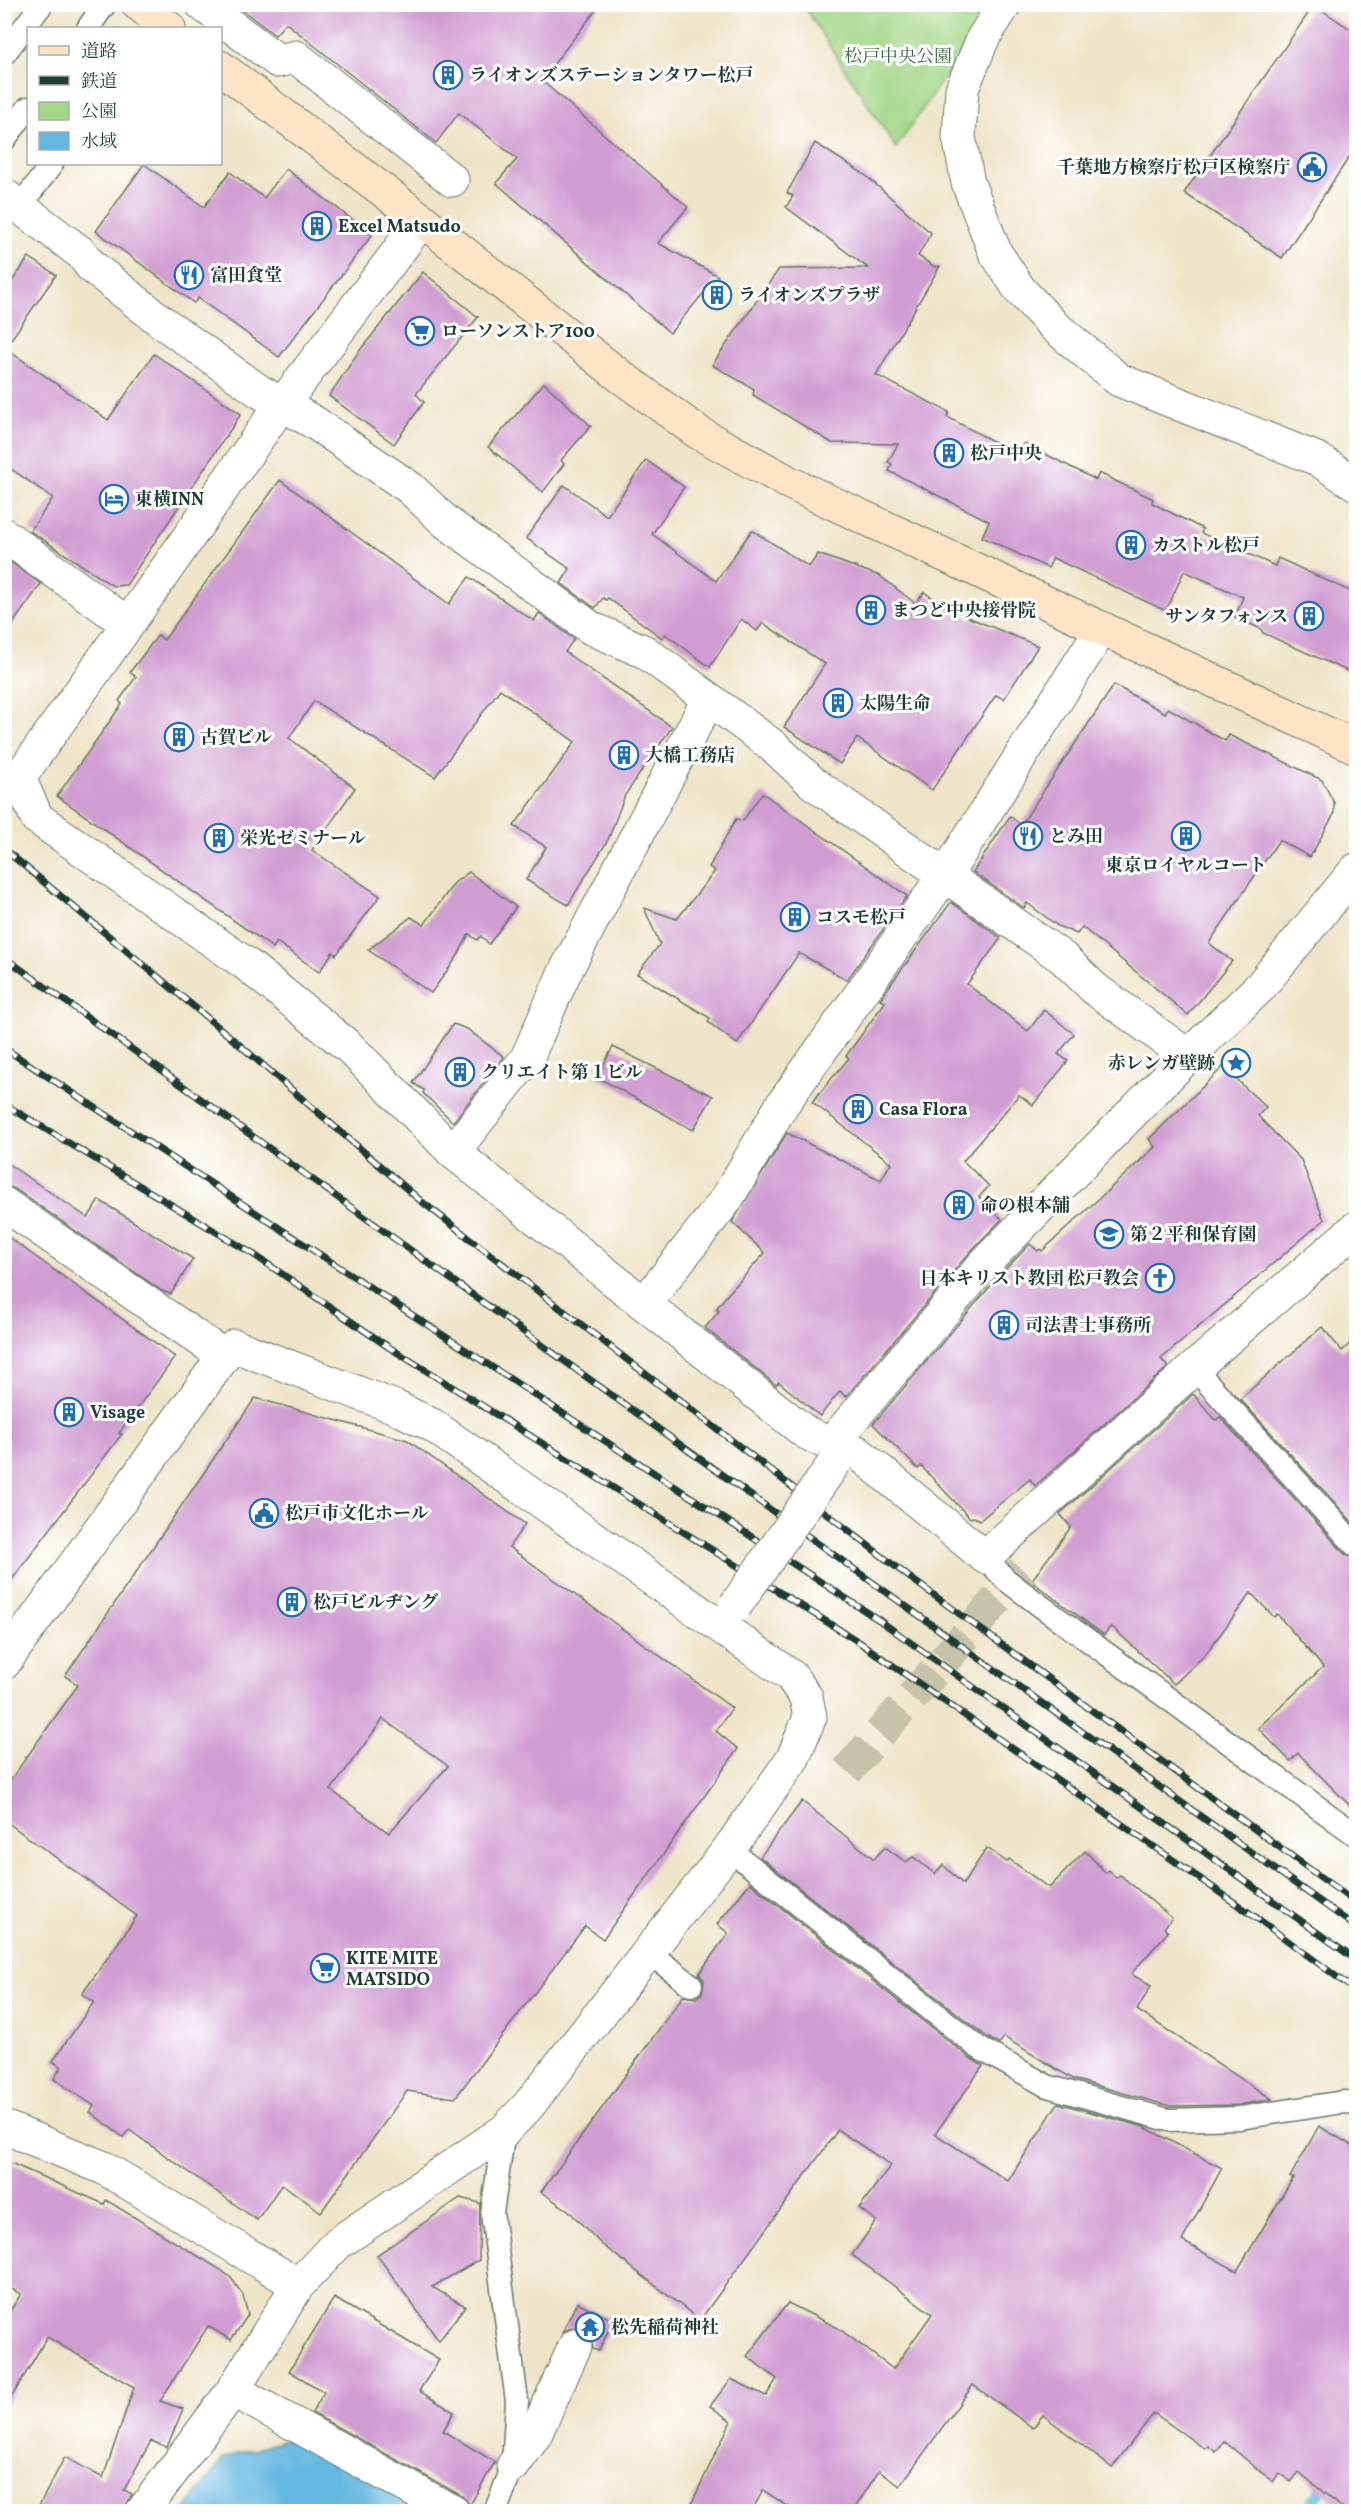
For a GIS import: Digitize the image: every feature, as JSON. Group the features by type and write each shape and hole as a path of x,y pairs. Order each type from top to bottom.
{"street":[{"path":"202,4 278,61 296,57 452,180"},
{"path":"1005,4 982,38 962,89 959,137 969,183 995,252 1020,290 1054,326 1119,380 1317,459 1356,484"},
{"path":"222,69 422,220 620,376 699,433 790,483 1356,747"},
{"path":"12,201 81,253 91,266 162,322 259,391 410,488 446,522 591,628 645,652 772,746 813,783 1063,958 1095,989 1188,1056"},
{"path":"422,220 282,404 19,778 37,818 263,978 349,1047 453,1152 832,1453 857,1452 985,1557 1194,1368 1356,1228"},
{"path":"4,536 128,624"},
{"path":"645,1303 726,1200 782,1105 960,852 1102,628"},
{"path":"453,1152 527,1058 563,976 708,700"},
{"path":"735,1606 832,1453 985,1263 1188,1056 1260,987 1356,870"},
{"path":"4,1204 224,1356"},
{"path":"6,1659 224,1356 235,1346 395,1407 432,1425 791,1676 806,1697 810,1717 793,1758 729,1849 528,2106 504,2131 338,2243 298,2285 233,2390 142,2511"},
{"path":"4,2127 104,2168 298,2285"},
{"path":"513,2466 535,2434 575,2346"},
{"path":"233,2390 453,2511"}],"lane":[{"path":"4,54 42,4"},
{"path":"89,27 105,4"},
{"path":"4,141 27,109"},
{"path":"12,201 51,165"},
{"path":"1194,1368 1356,1546"},
{"path":"985,1557 1005,1579 1038,1604 1356,1835"},
{"path":"729,1849 979,2048 1047,2086 1168,2120 1240,2118 1343,2102 1356,2103"},
{"path":"648,1953 691,1985"},
{"path":"495,2511 513,2466 517,2401 492,2213 504,2131"}],"green space":[{"name":"松戸中央公園","path":"803,5 994,5 896,148"}],"water":[{"path":"293,2438 425,2512 183,2512 224,2458"}],"building":[{"path":"234,4 601,4 541,80 688,207 658,243 718,276 670,333 496,183 517,159 459,113 436,143 286,23 275,35"},
{"path":"1314,5 1356,33 1356,147 1282,258 1184,193"},
{"path":"815,143 864,174 931,233 918,256 935,267 940,266 876,375 949,412 947,417 1019,455 1024,443 1096,480 1099,473 1153,499 1152,503 1203,529 1201,533 1275,566 1278,558 1356,594 1356,675 1263,633 1261,629 1235,617 1243,597 1184,571 1166,611 1053,558 1048,568 982,537 989,521 889,471 892,464 888,462 898,444 832,443 753,395 754,389 712,365 779,269 868,268 786,207 793,196 787,193"},
{"path":"145,165 204,207 230,172 264,198 286,169 372,235 279,357 198,298 194,303 96,231"},
{"path":"29,257 56,275 5,348 108,420 154,354 241,414 126,585 113,586 30,531 53,498 4,464 4,293"},
{"path":"423,272 478,317 416,394 424,402 394,444 329,396 357,354"},
{"path":"544,383 591,426 561,460 564,464 543,492 488,447"},
{"path":"646,460 684,487 652,534 716,581 752,530 809,567 818,554 880,576 916,604 924,592 951,611 954,608 970,618 1038,646 1004,699 996,695 932,790 857,738 840,764 784,727 825,664 763,623 757,631 741,619 710,667 665,634 662,638 608,598 606,600 603,598 595,608 561,583 570,569 526,538 564,485 607,516"},
{"path":"280,480 449,604 469,577 534,621 539,613 574,639 565,652 672,727 625,795 608,840 568,905 526,880 546,847 514,826 575,742 500,689 435,777 314,701 289,738 355,788 312,850 380,896 336,955 333,952 319,972 277,942 273,948 57,796 122,704 119,701 136,677 130,672 158,635 164,640"},
{"path":"9,561 41,584 4,636 4,568"},
{"path":"1114,685 1165,713 1168,708 1225,741 1229,735 1322,780 1334,803 1334,814 1310,857 1279,840 1209,943 1232,961 1188,1015 1082,927 1077,934 1058,926 1027,903 1024,908 973,872 1010,816 1021,825"},
{"name":"コスモ松戸","path":"762,793 907,896 847,980 799,953 737,1044 708,1022 710,1018 637,974 660,944 644,908 677,919 715,871 709,867 736,819 743,821"},
{"path":"469,872 516,907 489,944 481,936 477,940 469,934 457,957 431,993 368,950 411,917 424,925 454,883"},
{"path":"951,902 1001,938 967,984 1028,1031 1044,1010 1074,1034 1058,1054 1068,1061 1033,1105 1019,1095 963,1161 989,1186 979,1197 1002,1219 971,1251 846,1397 840,1391 820,1416 779,1382 776,1385 705,1328 719,1311 716,1309 727,1295 765,1253 732,1222 787,1133 881,1180 891,1163 812,1102 849,1058 846,1056 885,1002 880,999"},
{"name":"クリエイト第１ビル","path":"453,1024 467,1029 504,1057 453,1122 423,1093 424,1090 413,1083"},
{"path":"613,1047 713,1096 693,1130 597,1077"},
{"path":"1223,1067 1266,1107 1258,1116 1301,1160 1324,1220 1161,1359 1168,1367 1035,1486 1030,1479 980,1520 970,1518 921,1466 918,1469 873,1424 999,1276 1030,1244 1038,1251 1040,1249 1042,1251 1155,1147 1149,1139"},
{"path":"4,1161 88,1218 99,1200 193,1259 171,1294 162,1291 15,1189 4,1185"},
{"path":"4,1234 175,1357 119,1433 122,1434 4,1590"},
{"path":"1322,1327 1342,1351 1356,1338 1356,1526 1240,1399"},
{"path":"1193,1394 1216,1420 1220,1417 1346,1555 1356,1559 1356,1812 1298,1753 1290,1761 1258,1728 1323,1667 1277,1614 1274,1617 1251,1593 1205,1655 1174,1684 1111,1626 1104,1635 1031,1581 1071,1527 1060,1514"},
{"path":"255,1398 407,1440 525,1524 509,1547 732,1708 716,1731 738,1749 603,1939 585,1926 455,2098 407,2091 321,2212 282,2184 257,2220 129,2130 123,2137 90,2112 94,2106 54,2079 61,2067 53,2061 94,2002 82,1994 137,1916 4,1820 4,1789 78,1685 65,1676","holes":["383,1719 448,1766 389,1833 331,1790"]},
{"path":"802,1801 874,1859 885,1847 906,1862 913,1857 935,1874 943,1865 963,1884 987,1848 1007,1862 1009,1859 1049,1888 1085,1851 1106,1873 1109,1870 1116,1878 1120,1875 1172,1918 1164,1928 1168,1932 1131,1974 1151,1986 1137,2010 1272,2099 1239,2105 1170,2106 1073,2079 1004,2037 999,2044 987,2037 760,1857"},
{"path":"750,1883 971,2059 983,2066 935,2134 1008,2181 1058,2103 1144,2127 1222,2168 1182,2241 1237,2271 1293,2178 1290,2177 1319,2126 1356,2148 1356,2511 1346,2511 1299,2472 1291,2482 1279,2473 1273,2482 1224,2441 1216,2452 1208,2446 1205,2449 1154,2413 1112,2468 1043,2415 1033,2428 973,2385 900,2486 879,2471 853,2511 795,2511 763,2490 752,2511 688,2511 731,2421 710,2406 731,2379 766,2396 777,2379 747,2356 788,2303 838,2328 893,2369 932,2314 852,2255 876,2221 859,2208 891,2165 838,2130 700,2320 600,2243 568,2210 541,2192 683,1996 696,1998 702,1993 704,1980 699,1974 728,1933 717,1924"},
{"path":"4,2160 104,2204 106,2200 221,2270 231,2278 243,2295 248,2315 231,2340 208,2326 160,2401 183,2409 167,2447 151,2441 124,2490 132,2494 124,2511 36,2511 65,2457 103,2478 134,2387 47,2337 4,2410 4,2320 21,2294 4,2285"},
{"path":"460,2198 480,2203 479,2260 432,2287 465,2306 439,2341 377,2255"},
{"path":"334,2298 439,2360 419,2391 454,2412 443,2431 495,2462 470,2505 462,2496 312,2413 324,2392 289,2371"},
{"path":"577,2302 613,2320 599,2351 593,2349 590,2336 583,2329 573,2327 562,2333"}],"waterway":[{"path":"1305,2512 1330,2477"}],"tunnel":[{"path":"847,1771 1023,1570"}],"railway":[{"path":"4,849 228,1035 421,1201 909,1577 1356,1903"},
{"path":"4,957 764,1505 1356,1927"},
{"path":"4,1048 879,1620 1356,1960"},
{"path":"4,1104 253,1254 387,1346 859,1642 1261,1921 1356,1991"}],"place":[{"name":"ライオンズステーションタワー松戸","path":"448,75"},
{"name":"千葉地方検察庁松戸区検察庁","path":"1312,167"},
{"name":"Excel Matsudo","path":"317,226"},
{"name":"富田食堂","path":"189,275"},
{"name":"ライオンズプラザ","path":"717,295"},
{"name":"ローソンストア100","path":"420,331"},
{"name":"松戸中央","path":"949,453"},
{"name":"東横INN","path":"114,499"},
{"name":"カストル松戸","path":"1131,545"},
{"name":"まつど中央接骨院","path":"871,610"},
{"name":"サンタフォンス","path":"1309,616"},
{"name":"太陽生命","path":"838,703"},
{"name":"古賀ビル","path":"179,737"},
{"name":"大橋工務店","path":"624,755"},
{"name":"とみ田","path":"1028,836"},
{"name":"東京ロイヤルコート","path":"1186,836"},
{"name":"栄光ゼミナール","path":"219,838"},
{"name":"コスモ松戸","path":"795,917"},
{"name":"赤レンガ壁跡","path":"1236,1063"},
{"name":"クリエイト第１ビル","path":"460,1072"},
{"name":"Casa Flora","path":"858,1109"},
{"name":"命の根本舗","path":"959,1205"},
{"name":"第２平和保育園","path":"1109,1234"},
{"name":"日本キリスト教団 松戸教会","path":"1160,1278"},
{"name":"司法書士事務所","path":"1004,1325"},
{"name":"Visage","path":"69,1412"},
{"name":"松戸市文化ホール","path":"264,1513"},
{"name":"松戸ビルヂング","path":"292,1602"},
{"name":"KITE MITE MATSIDO","path":"325,1968"},
{"name":"松先稲荷神社","path":"590,2327"}]}
